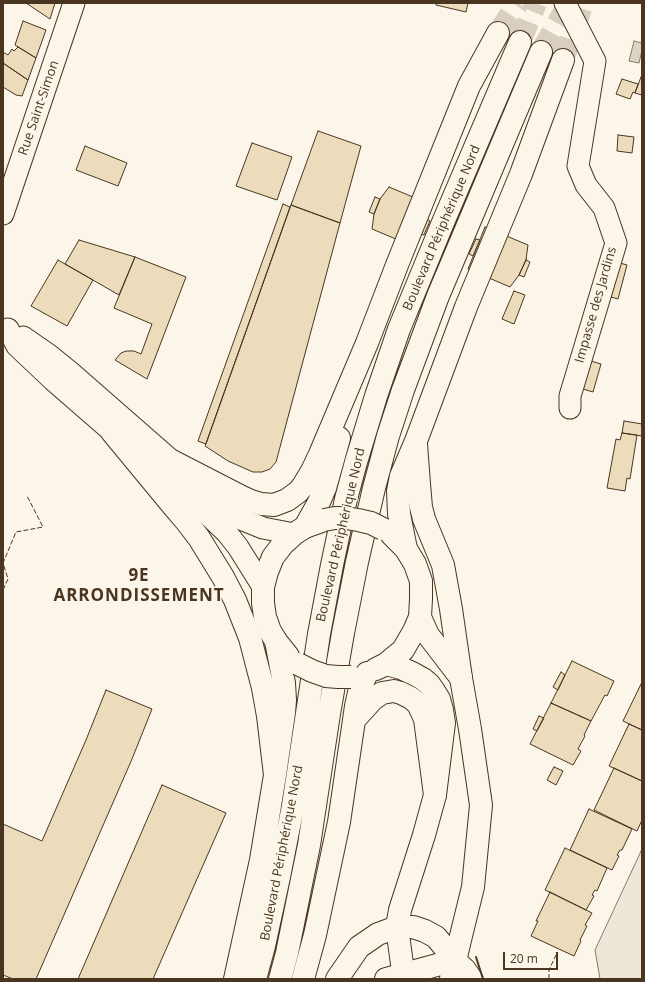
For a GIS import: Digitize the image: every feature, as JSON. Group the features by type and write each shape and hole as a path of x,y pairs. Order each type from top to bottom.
{"main road":[{"path":"172,461 250,501 268,505 287,500 298,492 303,486 312,471 367,343 396,265 466,93 498,33"},
{"name":"Boulevard Périphérique Nord","path":"255,979 281,870 294,799 320,626 333,558 356,462 376,396 400,329 444,220 520,42"},
{"name":"Boulevard Périphérique Nord","path":"280,979 287,953 309,845 329,714 354,576 380,466 403,390 438,296 541,52"},
{"path":"406,549 399,514 398,491 401,476 416,441 466,307 521,174 563,60"},
{"path":"308,527 325,488 367,343"},
{"path":"112,432 199,538 235,600 250,638 263,688 275,776"},
{"path":"416,441 418,484 421,507 424,519 443,565 481,805 473,887 453,969"},
{"path":"303,979 315,935 339,822 360,688 368,671 403,650 420,617 422,598 421,581 415,564 406,549 395,537 371,523 346,518 335,518 308,527 283,544 273,557 267,572 264,587 263,603 265,617 270,631 283,651 298,664 312,671 326,676 338,677 368,671 401,668 423,679 439,699 444,723 435,795 400,910 397,927 398,977 453,969"},
{"path":"420,617 428,634 461,678"},
{"path":"235,979 261,860 275,776 285,700 284,683 276,640"},
{"path":"354,720 373,699 382,693 394,691 401,693 411,698 418,704 425,719 435,795"},
{"path":"337,979 359,947 378,934 397,927 413,927 426,931 436,937 453,969"}],"street":[{"name":"Rue Saint-Simon","path":"3,214 74,3"},
{"name":"Impasse des Jardins","path":"565,3 596,61 578,166 586,185 604,208 616,243 570,396 570,408"},
{"path":"6,327 17,346 53,380 227,533 264,587"},
{"path":"6,327 49,355 224,506 240,518 263,528 308,527"},
{"path":"453,969 465,969 472,979"}],"shaded area":[{"path":"634,41 642,43 639,63 629,61"},
{"path":"642,849 642,979 600,979 595,950"}],"building":[{"path":"26,3 55,3 50,19"},
{"path":"436,3 468,3 466,12 436,5"},
{"path":"23,21 46,30 36,58 15,45"},
{"path":"18,47 36,58 28,80 3,63 3,52 8,55 12,49 14,51"},
{"path":"3,63 28,80 22,96 16,95 3,87"},
{"path":"642,77 642,95 635,93"},
{"path":"622,79 638,84 635,93 633,92 630,99 616,94"},
{"path":"318,131 361,146 340,223 291,205"},
{"path":"618,135 634,137 632,153 617,151"},
{"path":"252,143 292,157 277,200 236,186"},
{"path":"85,146 127,163 118,186 76,170"},
{"path":"389,187 432,205 415,247 372,229 374,214 380,199"},
{"path":"375,197 380,199 374,214 369,212"},
{"path":"283,204 290,207 206,444 198,441"},
{"path":"291,205 340,223 276,462 270,469 262,472 253,472 228,461 205,446"},
{"path":"427,219 430,221 424,235 420,234"},
{"path":"485,227 528,245 526,260 519,275 510,287 468,269"},
{"path":"476,239 480,240 473,256 469,254"},
{"path":"79,240 135,257 119,295 65,264"},
{"path":"135,257 186,277 147,379 115,360 121,353 126,351 134,351 141,354 152,324 114,308"},
{"path":"58,260 93,280 67,326 31,306"},
{"path":"526,260 530,262 524,277 519,275"},
{"path":"620,263 627,265 618,299 611,297"},
{"path":"514,291 525,295 514,324 502,319"},
{"path":"591,361 601,364 593,392 583,389"},
{"path":"624,421 642,424 642,436 622,433"},
{"path":"622,433 637,435 630,479 627,478 625,491 607,488 616,439 620,440"},
{"path":"572,661 614,681 607,696 605,695 591,721 551,703"},
{"path":"561,672 565,675 558,690 553,687"},
{"path":"642,682 642,730 623,721"},
{"path":"106,690 152,709 132,759 36,979 13,979 3,975 3,824 42,841"},
{"path":"551,703 591,721 578,749 581,751 573,765 530,744"},
{"path":"539,716 544,718 537,731 533,729"},
{"path":"629,724 642,730 642,781 609,766"},
{"path":"554,767 563,771 556,785 547,780"},
{"path":"614,768 642,781 642,820 637,831 594,810"},
{"path":"162,785 226,813 153,979 78,979"},
{"path":"589,809 632,829 622,850 620,850 617,855 619,856 612,870 570,850"},
{"path":"565,848 607,868 597,891 595,890 592,895 594,896 586,910 545,890"},
{"path":"550,892 592,913 585,925 587,926 574,956 531,936 538,921 536,921"}],"tunnel":[{"path":"498,33 518,3"},
{"path":"520,42 536,3"},
{"path":"541,52 569,3"},
{"path":"563,60 583,3"}],"fence":[{"path":"3,590 8,579 3,563 16,532 43,527 27,496"},
{"path":"549,979 549,970 556,955"}],"wall":[{"path":"476,957 483,979"}],"district":[{"name":"9E ARRONDISSEMENT","path":"139,586"}]}
